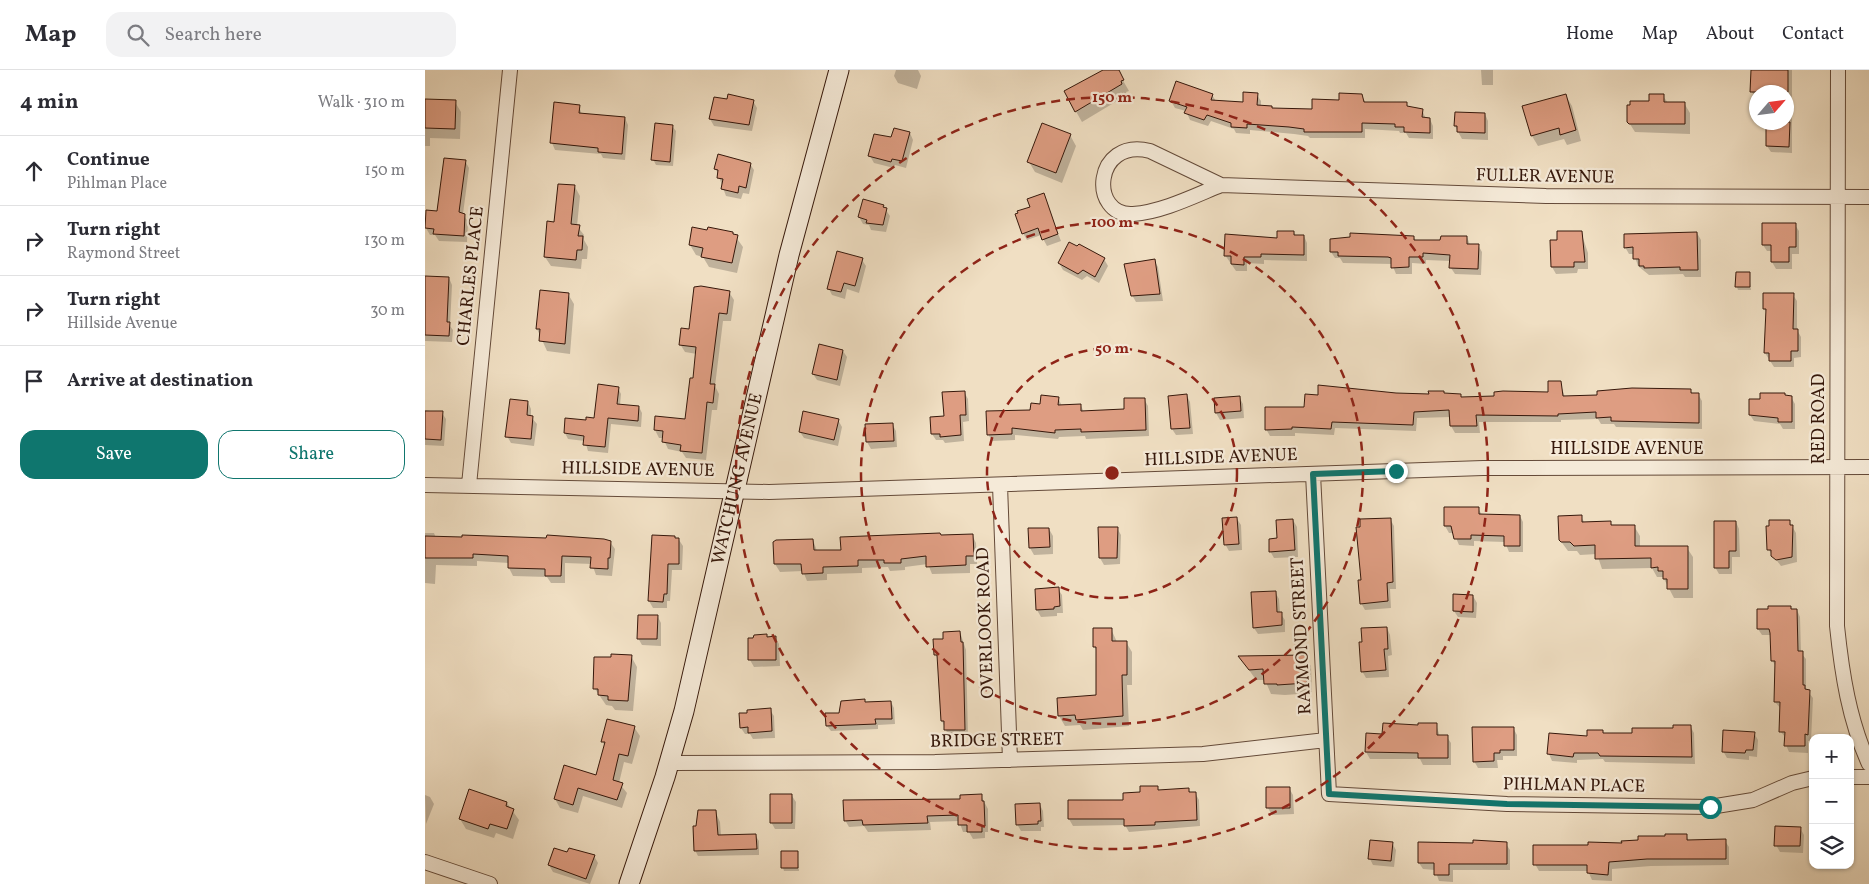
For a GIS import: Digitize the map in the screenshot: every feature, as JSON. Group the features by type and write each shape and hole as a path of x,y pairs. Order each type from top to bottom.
{"main road":[{"name":"WATCHUNG AVENUE","path":"629,884 684,711 789,255 839,70"}],"street":[{"name":"CHARLES PLACE","path":"469,485 510,70"},
{"name":"RED ROAD","path":"1839,70 1837,626 1842,672 1851,717 1869,764"},
{"name":"FULLER AVENUE","path":"1221,185 1150,151 1139,148 1127,150 1109,163 1104,173 1102,184 1105,196 1111,205 1119,212 1132,214 1165,206 1221,185 1546,196 1869,197"},
{"name":"HILLSIDE AVENUE","path":"425,485 735,491 1000,485 1483,468 1869,467"},
{"name":"RAYMOND STREET","path":"1313,474 1329,794 1331,794"},
{"name":"OVERLOOK ROAD","path":"1000,485 1010,760"},
{"name":"BRIDGE STREET","path":"669,763 1010,760 1203,754 1326,740"},
{"path":"1854,777 1869,777"},
{"name":"PIHLMAN PLACE","path":"1331,794 1507,804 1710,807 1753,800 1793,783 1809,779"},
{"path":"425,862 490,884"}],"building":[{"path":"1103,70 1119,70 1124,80 1121,81 1122,84 1075,112 1064,91"},
{"path":"1751,70 1788,70 1788,85 1750,85"},
{"path":"1176,81 1213,94 1211,100 1243,102 1243,92 1258,93 1257,105 1272,106 1272,108 1312,109 1312,99 1339,100 1339,93 1362,94 1364,102 1407,102 1407,106 1423,109 1422,117 1430,118 1430,133 1404,132 1404,127 1395,127 1395,124 1362,123 1362,132 1304,132 1304,129 1247,124 1247,128 1231,127 1231,123 1207,115 1204,120 1184,113 1187,107 1169,101"},
{"path":"728,94 754,100 749,125 709,119 714,97 727,99"},
{"path":"1566,94 1576,130 1560,135 1559,128 1531,136 1522,106"},
{"path":"1649,94 1664,94 1664,102 1685,102 1685,124 1629,124 1627,122 1627,105 1630,105 1630,101 1649,101"},
{"path":"425,99 456,100 455,129 425,128"},
{"path":"554,102 580,105 579,113 625,117 622,154 598,152 598,148 550,143"},
{"path":"1455,112 1485,113 1485,133 1457,132 1457,126 1454,126"},
{"path":"655,123 673,125 670,162 651,160"},
{"path":"1042,123 1071,134 1056,173 1027,162"},
{"path":"894,128 910,132 902,161 892,159 891,162 868,156 874,134 891,137"},
{"path":"1766,130 1790,130 1789,147 1766,146"},
{"path":"718,154 751,163 746,188 739,186 738,193 721,189 723,179 717,178 718,170 714,169"},
{"path":"444,158 466,160 459,212 465,214 464,236 433,234 434,229 425,228 426,210 437,211"},
{"path":"558,184 575,185 571,224 580,225 578,236 583,236 582,250 577,250 576,260 544,257 547,221 554,222"},
{"path":"1044,193 1058,234 1042,240 1038,228 1022,234 1015,214 1018,213 1017,211 1030,207 1027,199"},
{"path":"863,199 884,205 883,207 887,208 883,225 866,223 867,220 858,217"},
{"path":"1762,223 1796,223 1796,247 1789,247 1789,262 1771,262 1771,245 1762,245"},
{"path":"692,227 707,230 708,227 733,232 733,234 738,235 732,263 701,257 703,248 689,245"},
{"path":"1277,231 1294,231 1294,235 1304,235 1304,255 1261,254 1261,257 1244,257 1244,265 1231,264 1231,256 1224,256 1225,234 1277,238"},
{"path":"1557,231 1582,231 1585,262 1574,262 1574,267 1551,267 1550,240 1557,240"},
{"path":"1697,232 1698,270 1680,270 1680,267 1644,268 1644,266 1639,266 1639,259 1633,259 1633,247 1624,248 1624,234"},
{"path":"1350,233 1414,236 1414,240 1440,240 1441,236 1467,236 1467,244 1479,244 1478,269 1449,268 1450,255 1423,253 1423,257 1409,257 1409,267 1391,268 1391,258 1388,257 1338,256 1338,252 1330,252 1330,239 1350,237"},
{"path":"1069,242 1077,246 1079,244 1105,258 1095,277 1083,270 1078,274 1058,263"},
{"path":"837,251 863,258 855,286 844,283 841,292 827,289"},
{"path":"1155,259 1160,294 1131,296 1124,264"},
{"path":"1736,272 1750,272 1750,287 1735,287"},
{"path":"425,276 449,277 447,322 450,322 449,336 425,335"},
{"path":"701,286 730,291 727,314 719,313 710,384 715,384 713,403 707,402 702,453 680,451 681,445 662,442 663,431 654,430 655,416 685,419 690,378 693,378 696,347 679,345 681,328 689,329 694,287"},
{"path":"540,290 569,293 565,344 539,341 540,329 536,329"},
{"path":"1763,293 1794,293 1793,329 1798,329 1798,351 1791,351 1791,361 1769,361 1769,353 1764,353 1766,309 1763,309"},
{"path":"819,344 843,350 837,380 812,374"},
{"path":"1548,381 1561,381 1563,396 1597,395 1597,391 1632,388 1691,389 1691,393 1699,393 1699,423 1611,421 1611,417 1596,418 1596,412 1558,414 1558,416 1476,415 1477,426 1450,426 1449,410 1414,412 1413,425 1332,422 1331,429 1292,427 1292,429 1265,430 1265,407 1304,407 1305,394 1318,395 1318,385 1396,393 1429,394 1428,391 1444,391 1444,393 1461,394 1461,397 1494,396 1494,392 1503,391 1548,392"},
{"path":"598,384 619,387 617,404 639,406 638,421 608,418 605,447 583,445 584,436 564,433 565,418 586,420 586,417 594,418"},
{"path":"965,391 966,415 960,415 961,435 940,437 940,434 931,434 930,417 944,416 942,392"},
{"path":"1760,393 1785,393 1785,395 1792,396 1792,422 1778,422 1778,418 1749,415 1749,399 1760,399"},
{"path":"1187,394 1190,428 1171,429 1168,396"},
{"path":"1041,395 1059,397 1058,405 1081,404 1081,411 1124,409 1124,398 1145,398 1146,430 1081,432 1081,429 1055,430 1055,433 1012,428 1012,434 987,435 986,411 1030,410 1031,403 1040,404"},
{"path":"1240,396 1241,411 1215,413 1214,398"},
{"path":"510,399 528,401 527,415 533,416 531,439 505,437"},
{"path":"425,411 443,411 441,440 425,439"},
{"path":"803,411 839,419 834,440 799,432"},
{"path":"893,423 894,441 866,442 865,424"},
{"path":"1444,507 1479,507 1479,514 1520,515 1520,546 1504,546 1504,536 1471,535 1471,539 1454,539 1451,526 1444,526"},
{"path":"1582,515 1582,522 1611,521 1611,525 1635,525 1635,546 1688,546 1688,589 1667,589 1667,579 1663,579 1663,571 1658,571 1658,567 1651,568 1651,558 1595,559 1595,545 1574,546 1570,542 1561,542 1559,540 1558,516"},
{"path":"1237,517 1239,544 1224,545 1222,518"},
{"path":"1391,518 1393,582 1387,583 1388,601 1360,604 1358,580 1361,580 1356,527 1360,527 1360,519"},
{"path":"1293,519 1295,550 1269,552 1269,539 1277,538 1276,520"},
{"path":"1769,520 1790,520 1790,525 1793,525 1792,557 1776,560 1771,556 1771,550 1767,550 1766,526 1769,526"},
{"path":"1714,521 1736,521 1736,551 1729,551 1729,568 1714,568"},
{"path":"1098,527 1118,527 1117,558 1099,558"},
{"path":"1028,528 1049,528 1050,547 1029,548"},
{"path":"940,533 941,535 973,534 974,556 966,556 966,565 926,567 926,556 901,559 901,563 884,563 884,560 858,560 858,566 823,567 823,573 802,574 801,564 774,564 773,542 776,540 813,539 814,550 841,550 840,537"},
{"path":"462,535 546,538 547,535 604,539 611,541 608,569 590,568 591,557 562,556 561,576 545,576 545,569 508,568 508,556 473,554 473,558 425,558 425,536 462,537"},
{"path":"652,535 675,536 675,538 679,538 679,564 668,564 667,594 664,594 663,602 648,601"},
{"path":"1059,587 1060,606 1054,607 1054,609 1036,610 1035,589"},
{"path":"1276,591 1277,612 1282,612 1282,625 1253,628 1251,592"},
{"path":"1453,594 1473,595 1473,612 1453,611"},
{"path":"1768,606 1791,606 1791,609 1797,609 1798,651 1803,651 1803,685 1805,685 1805,689 1810,690 1808,735 1805,734 1805,746 1784,746 1785,732 1779,732 1780,702 1774,702 1775,661 1771,661 1770,633 1769,629 1757,629 1757,609 1768,609"},
{"path":"638,615 658,615 657,639 637,639"},
{"path":"1387,627 1388,649 1384,649 1386,670 1361,672 1359,642 1362,642 1361,628"},
{"path":"1093,628 1112,628 1112,641 1127,641 1127,675 1122,675 1123,716 1076,720 1075,715 1058,716 1057,698 1096,695 1096,647 1093,647"},
{"path":"960,631 961,642 963,642 965,730 944,730 944,721 941,721 937,655 934,655 933,639 943,639 943,632"},
{"path":"767,634 767,637 776,636 776,660 748,660 748,638 753,638 754,635"},
{"path":"611,654 632,655 628,701 608,700 608,696 598,695 598,689 593,689 594,657 611,657"},
{"path":"1306,655 1307,683 1277,685 1264,684 1263,669 1249,670 1238,656"},
{"path":"865,699 865,702 891,701 892,719 875,719 876,724 826,726 825,713 839,713 841,701"},
{"path":"771,708 772,731 748,733 748,727 740,728 739,713 747,713 747,710"},
{"path":"607,719 635,726 628,756 619,754 613,780 623,783 617,800 578,788 573,805 554,799 564,765 596,775 605,742 601,742"},
{"path":"1383,723 1418,725 1418,723 1437,723 1437,735 1448,735 1448,758 1418,758 1418,753 1365,752 1366,733 1382,734"},
{"path":"1673,725 1691,725 1692,757 1600,756 1598,753 1574,753 1573,757 1547,754 1549,733 1587,736 1587,730 1603,730 1603,733 1632,733 1632,728 1673,728"},
{"path":"1472,727 1514,727 1514,750 1500,750 1500,753 1494,753 1494,761 1473,762"},
{"path":"1723,730 1755,732 1753,750 1746,750 1745,753 1722,752"},
{"path":"1140,786 1158,786 1158,790 1189,788 1189,792 1196,792 1197,820 1155,822 1155,825 1124,826 1124,819 1068,819 1068,800 1123,800 1123,793 1140,792"},
{"path":"1266,787 1290,787 1290,808 1266,808"},
{"path":"469,789 507,802 506,806 514,809 507,829 490,824 488,829 459,819"},
{"path":"770,794 792,794 792,823 770,823"},
{"path":"982,794 985,826 982,826 982,832 967,832 967,825 958,825 958,815 927,816 928,823 863,825 862,820 844,821 843,800 960,799 960,795"},
{"path":"1040,803 1041,821 1038,821 1038,824 1016,825 1015,804"},
{"path":"698,810 716,810 718,835 756,834 757,849 694,851 693,826 696,826"},
{"path":"1775,826 1801,827 1800,846 1774,846"},
{"path":"1665,834 1687,834 1687,840 1726,839 1726,859 1647,859 1609,862 1608,875 1587,873 1587,865 1533,865 1533,845 1588,845 1588,842 1622,843 1621,841 1638,840 1638,836 1665,836"},
{"path":"1370,840 1393,842 1391,861 1368,859"},
{"path":"1473,840 1507,842 1507,864 1449,864 1449,875 1434,875 1434,863 1418,863 1418,842 1473,843"},
{"path":"554,848 567,852 569,848 595,855 586,879 548,865"},
{"path":"781,851 798,851 798,868 781,868"}],"route":[{"path":"1396,471 1313,474 1329,794 1507,804 1710,807"}]}
